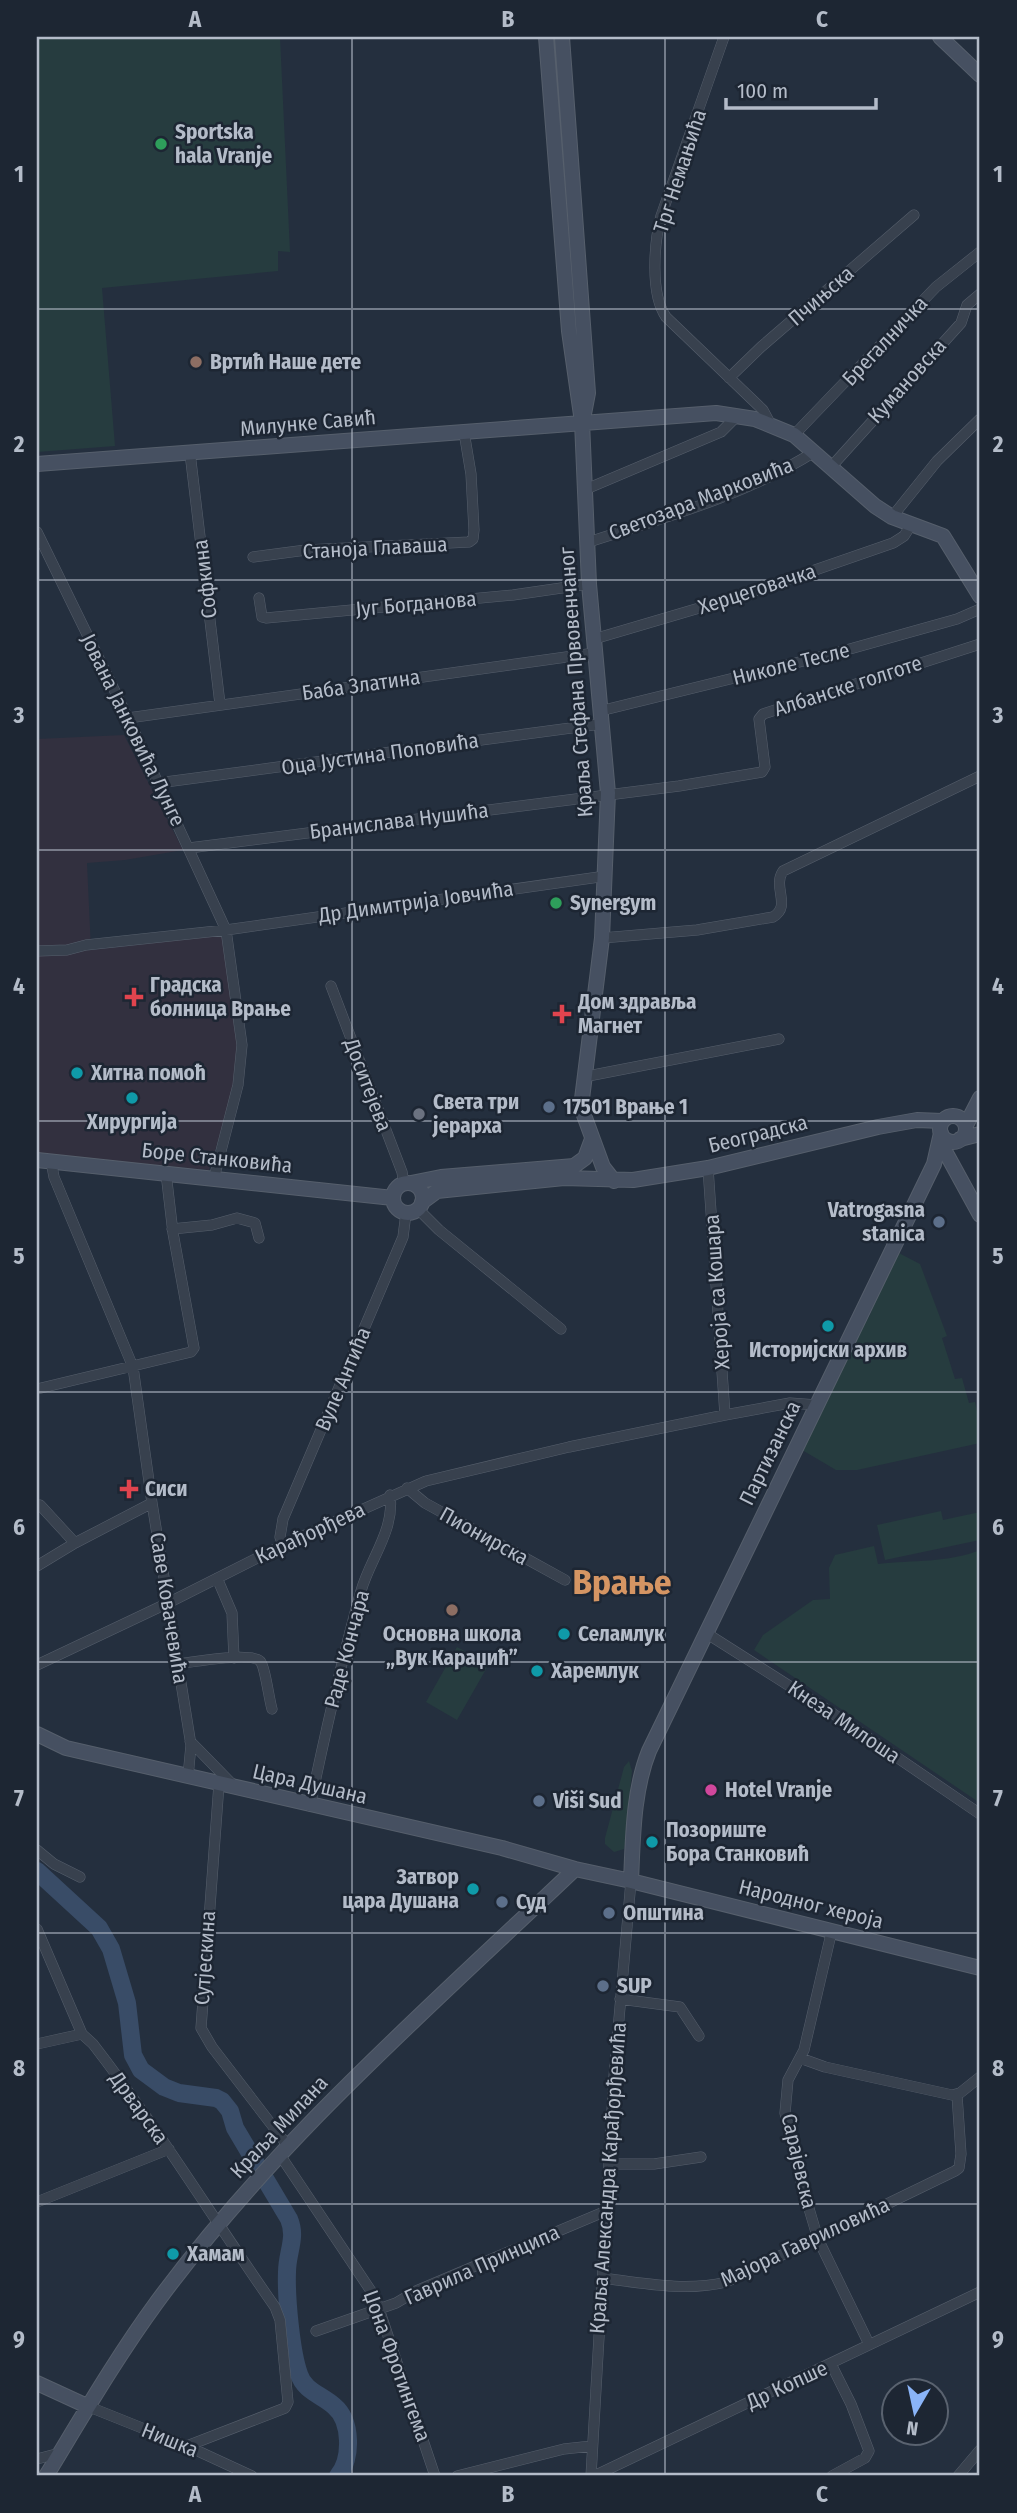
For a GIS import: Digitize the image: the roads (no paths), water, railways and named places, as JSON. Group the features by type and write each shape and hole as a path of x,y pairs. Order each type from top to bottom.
{"street":[{"name":"Краља Стефана Првовенчаног","path":"546,37 576,330 588,393 582,422"},
{"name":"Краља Стефана Првовенчаног","path":"562,37 586,543 608,793 602,938 581,1107 603,1167 614,1181"},
{"name":"Трг Немањића","path":"724,37 658,229 657,292 660,307 684,336 729,379"},
{"path":"940,37 980,75"},
{"name":"Пчињска","path":"729,379 761,347 914,215"},
{"name":"Брегалничка","path":"794,435 936,287 980,252"},
{"name":"Кумановска","path":"831,467 961,323 967,305 980,295"},
{"path":"729,379 763,410 770,423"},
{"path":"588,393 596,409 615,420"},
{"name":"Милунке Савић","path":"37,464 716,413 770,423 794,435 891,517 943,536 975,574 980,596"},
{"path":"584,490 721,432 737,416"},
{"path":"891,517 937,461 980,419"},
{"name":"Станоја Главаша","path":"253,557 306,550 469,542 473,539 474,530 471,474 464,432"},
{"name":"Светозара Марковића","path":"586,543 745,487 814,452"},
{"name":"Софкина","path":"190,453 220,704"},
{"name":"Херцеговачка","path":"594,646 892,543 904,536 911,525"},
{"name":"Јована Јанковића Лунге","path":"37,532 190,848 226,930 242,1045 234,1104 214,1178"},
{"name":"Југ Богданова","path":"260,598 260,612 262,617 266,618 513,595 589,584"},
{"name":"Николе Тесле","path":"601,717 957,619 980,609"},
{"name":"Албанске голготе","path":"608,793 679,786 762,772 765,766 759,719 763,714 980,644"},
{"name":"Баба Златина","path":"128,718 594,646"},
{"name":"Оца Јустина Поповића","path":"158,783 601,717"},
{"path":"602,938 697,929 773,917 782,910 779,880 783,871 980,776"},
{"name":"Бранислава Нушића","path":"190,848 608,793"},
{"name":"Др Димитрија Јовчића","path":"37,951 67,950 86,945 226,930 606,876"},
{"name":"Доситејева","path":"331,986 408,1184"},
{"path":"583,1077 779,1039"},
{"path":"961,1130 977,1103"},
{"name":"Београдска","path":"415,1208 437,1191 582,1178 633,1181 708,1168 878,1126 917,1120 961,1130"},
{"name":"Партизанска","path":"934,1164 946,1153 961,1130"},
{"name":"Партизанска","path":"631,1881 638,1798 645,1761 934,1164 961,1130"},
{"path":"561,1329 415,1208 398,1210 393,1198 396,1189 441,1177 574,1166 585,1158 593,1139"},
{"path":"946,1153 980,1215"},
{"name":"Боре Станковића","path":"44,1161 393,1198"},
{"name":"Саве Ковачевића","path":"44,1161 54,1177 133,1367 190,1740 188,1777"},
{"name":"Хероја са Кошара","path":"708,1168 725,1415"},
{"path":"37,1389 191,1352 194,1348 172,1229 166,1173"},
{"path":"408,1184 420,1189 415,1208"},
{"name":"Вуле Антића","path":"283,1545 280,1537 284,1519 415,1208"},
{"path":"172,1229 244,1218 256,1223 259,1238"},
{"name":"Карађорђева","path":"37,1665 390,1495 440,1477 725,1415 790,1403 817,1405"},
{"name":"Пионирска","path":"407,1488 425,1503 565,1580"},
{"name":"Раде Кончара","path":"310,1806 336,1686 362,1587 390,1523 390,1495"},
{"path":"37,1566 152,1503"},
{"path":"40,1505 75,1543"},
{"path":"217,1578 232,1613 234,1658"},
{"name":"Кнеза Милоша","path":"706,1633 832,1713 980,1814"},
{"path":"178,1664 234,1658 255,1659 262,1664 272,1709"},
{"name":"Цара Душана","path":"37,1734 65,1748 502,1848 575,1869 631,1881"},
{"path":"190,1740 236,1788"},
{"name":"Сутјескина","path":"219,1784 201,2028 284,2151"},
{"path":"37,1850 54,1864 80,1877"},
{"name":"Краља Милана","path":"46,2476 87,2406 156,2303 218,2225 358,2074 575,1869"},
{"name":"Народног хероја","path":"631,1881 980,1968"},
{"name":"Краља Александра Карађорђевића","path":"592,2476 609,2164 631,1881"},
{"name":"Дрварска","path":"37,1929 82,2034 105,2060 169,2149 275,2307 280,2320 288,2402 285,2408 187,2446"},
{"name":"Сарајевска","path":"832,1930 806,2042 788,2080 785,2113 818,2239 869,2344"},
{"path":"620,1999 680,2007 699,2036"},
{"path":"37,2044 82,2034"},
{"path":"800,2058 825,2067 957,2095 980,2077"},
{"name":"Мајора Гавриловића","path":"602,2278 673,2286 714,2285 818,2239 959,2168 961,2154 957,2095"},
{"path":"38,2200 169,2149"},
{"name":"Џона Фротингема","path":"284,2151 366,2281 380,2308 435,2476"},
{"path":"609,2164 654,2164 701,2157"},
{"name":"Гаврила Принципа","path":"316,2331 380,2308 606,2211"},
{"name":"Др Копше","path":"592,2476 980,2292"},
{"path":"831,2364 851,2404 869,2451 866,2458 832,2476"},
{"path":"37,2383 87,2406"},
{"name":"Нишка","path":"87,2406 187,2446 252,2476"},
{"path":"457,2476 564,2449 592,2446"},
{"path":"961,2475 980,2450"},
{"path":"37,2459 60,2453"}],"waterway":[{"path":"37,1871 99,1928 111,1949 127,2003 133,2055 141,2070 164,2087 179,2093 222,2101 289,2219 292,2232 287,2265 287,2295 294,2352 301,2380 334,2406 344,2421 348,2450 343,2469 338,2476"}],"place":[{"name":"Sportska hala Vranje","path":"161,144"},
{"name":"Вртић Наше дете","path":"196,362"},
{"name":"Synergym","path":"556,903"},
{"name":"Градска болница Врање","path":"134,997"},
{"name":"Дом здравља Магнет","path":"562,1014"},
{"name":"Хитна помоћ","path":"77,1073"},
{"name":"Хирургија","path":"132,1098"},
{"name":"17501 Врање 1","path":"549,1107"},
{"name":"Света три јерарха","path":"419,1114"},
{"name":"Vatrogasna stanica","path":"939,1222"},
{"name":"Историјски архив","path":"828,1326"},
{"name":"Сиси","path":"129,1489"},
{"name":"Основна школа „Вук Караџић”","path":"452,1610"},
{"name":"Селамлук","path":"564,1634"},
{"name":"Харемлук","path":"537,1671"},
{"name":"Hotel Vranje","path":"711,1790"},
{"name":"Viši Sud","path":"539,1801"},
{"name":"Позориште Бора Станковић","path":"652,1842"},
{"name":"Затвор цара Душана","path":"473,1889"},
{"name":"Суд","path":"502,1902"},
{"name":"Општина","path":"609,1913"},
{"name":"SUP","path":"603,1986"},
{"name":"Хамам","path":"173,2254"}],"district":[{"name":"Врање","path":"622,1582"}]}
